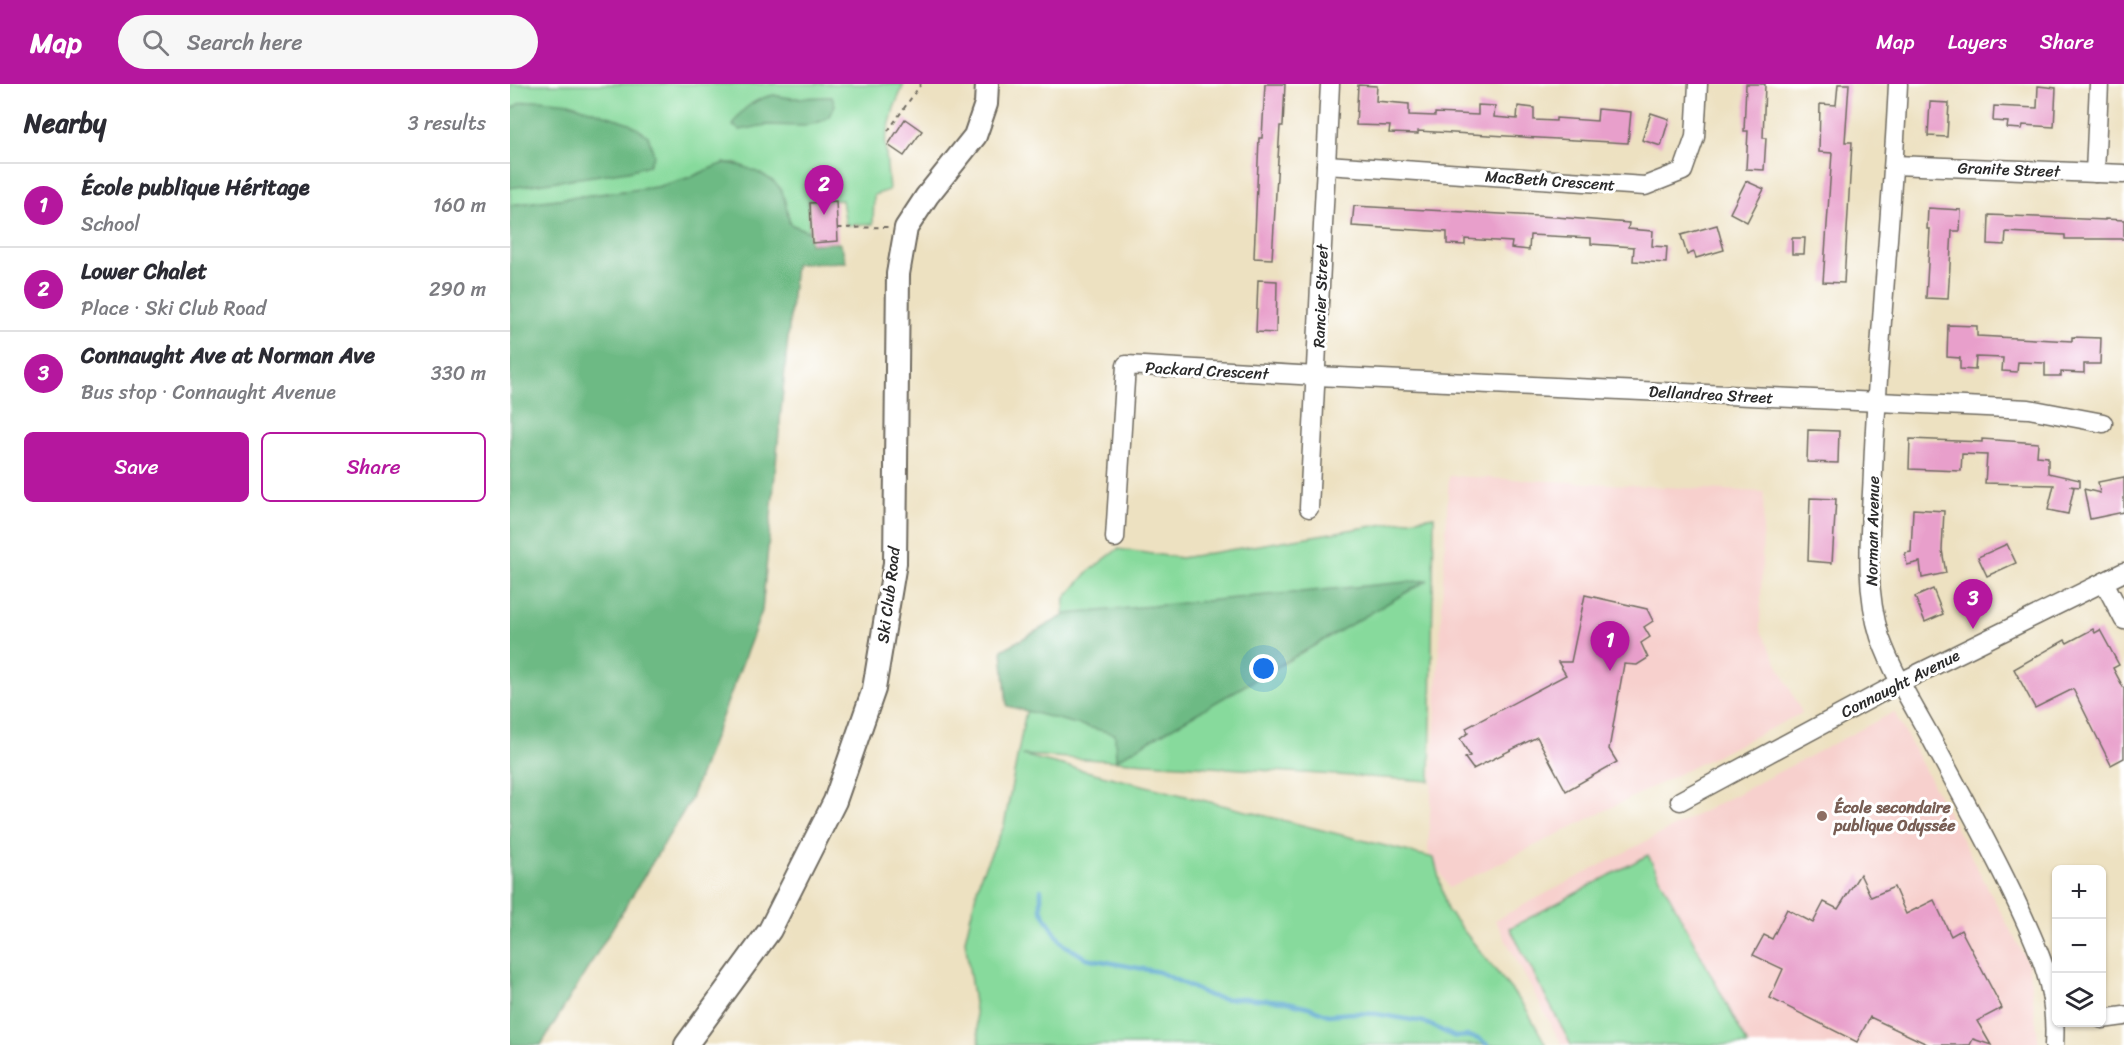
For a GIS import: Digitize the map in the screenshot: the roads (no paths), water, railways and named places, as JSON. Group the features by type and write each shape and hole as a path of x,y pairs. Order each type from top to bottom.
{"street":[{"name":"Ski Club Road","path":"686,1045 770,930 835,801 874,689 895,563 898,274 906,228 927,196 975,136 986,104 987,84"},
{"name":"Rancier Street","path":"1309,508 1330,84"},
{"name":"MacBeth Crescent","path":"1326,165 1645,186 1683,171 1695,136 1698,84"},
{"name":"Norman Avenue","path":"1898,84 1894,165 1875,401 1870,576 1872,603 1880,637 1901,682 1995,856 2041,954 2052,991"},
{"path":"2095,173 2099,84"},
{"name":"Granite Street","path":"1894,165 2124,174"},
{"name":"Packard Crescent","path":"1115,538 1126,365 1317,376"},
{"name":"Dellandrea Street","path":"1317,376 2029,409 2103,423"},
{"name":"Connaught Avenue","path":"1680,801 1901,682 2124,572"},
{"path":"2104,582 2124,620"},
{"path":"2106,1018 2124,1016"},
{"name":"Norman Avenue","path":"2054,1045 2056,1027"}],"waterway":[{"path":"1041,890 1041,909 1049,923 1063,944 1086,958 1159,972 1210,996 1225,999 1283,1001 1309,1007 1328,1015 1376,1014 1424,1022 1455,1037 1468,1036 1488,1045"}],"place":[{"name":"Lower Chalet","path":"824,215"},
{"name":"Connaught Ave at Norman Ave","path":"1973,629"},
{"name":"École publique Héritage","path":"1610,671"},
{"name":"École secondaire publique Odyssée","path":"1822,816"}]}
